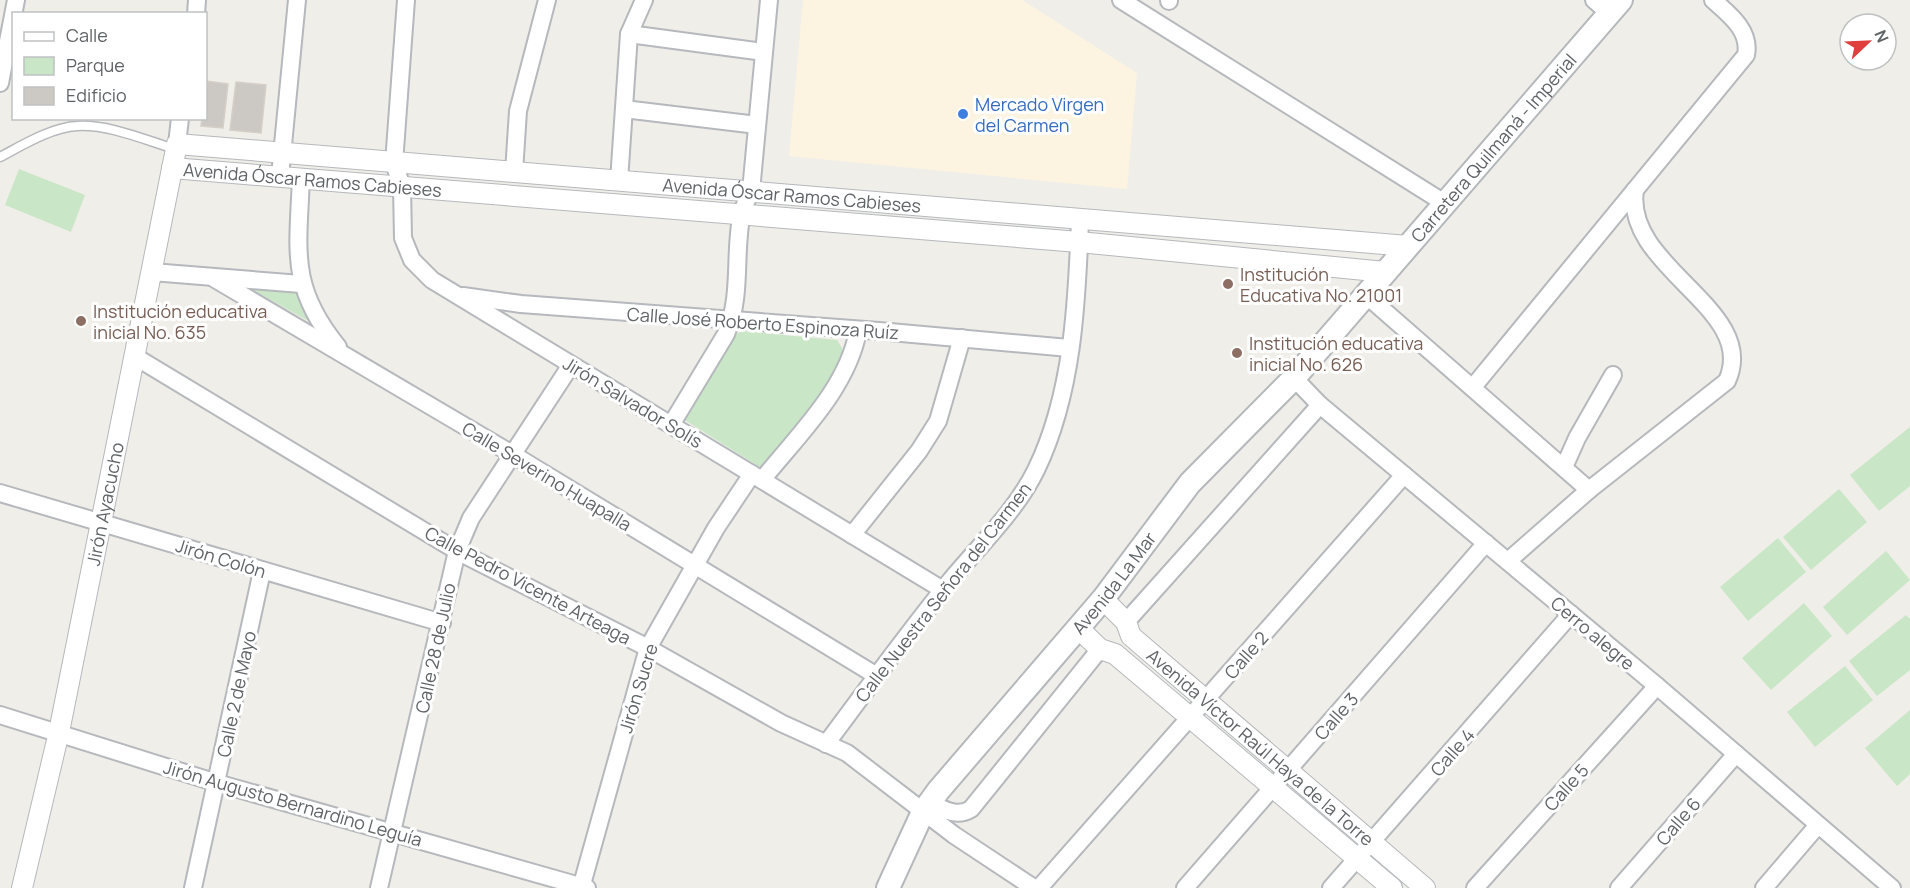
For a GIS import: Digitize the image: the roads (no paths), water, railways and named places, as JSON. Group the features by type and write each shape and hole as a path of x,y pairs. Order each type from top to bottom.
{"main road":[{"name":"Carretera Quilmaná - Imperial","path":"1366,295 1446,204 1608,4"},
{"name":"Avenida La Mar","path":"888,888 926,807 1103,599 1190,483 1294,378 1366,295"}],"street":[{"path":"280,176 297,0"},
{"path":"394,163 406,0"},
{"path":"514,172 518,111 547,0"},
{"path":"619,181 628,34 644,0"},
{"path":"671,425 726,334 732,320 736,299 741,216 751,191 769,0"},
{"path":"1120,0 1446,204"},
{"path":"1473,387 1746,55 1747,41 1743,33 1731,16 1713,0"},
{"path":"0,83 12,21"},
{"path":"628,34 764,52"},
{"path":"624,108 757,125"},
{"name":"Jirón Ayacucho","path":"22,888 59,732 100,520 152,272 180,120"},
{"name":"Avenida Óscar Ramos Cabieses","path":"175,153 282,154 1408,246"},
{"name":"Avenida Óscar Ramos Cabieses","path":"175,153 280,176 741,216 1080,242 1385,272"},
{"name":"Jirón Salvador Solís","path":"394,163 402,187 403,238 406,249 412,260 432,280 943,590"},
{"path":"301,178 298,259 301,284 320,323 345,355"},
{"path":"1508,561 1590,489 1727,381 1732,372 1734,353 1724,327 1684,286 1653,248 1644,234 1638,216 1635,190"},
{"name":"Calle Nuestra Señora del Carmen","path":"826,744 943,590 1027,488 1048,442 1059,404 1070,348 1080,220"},
{"path":"152,272 215,279 301,284"},
{"name":"Calle Severino Huapalla","path":"215,279 512,454 877,676"},
{"name":"Calle José Roberto Espinoza Ruíz","path":"456,295 521,304 1070,348"},
{"path":"1366,295 1590,489"},
{"name":"Jirón Sucre","path":"583,887 648,648 694,566 757,477 840,380 854,350 858,331"},
{"path":"852,535 919,452 938,421 962,338"},
{"name":"Calle Pedro Vicente Arteaga","path":"134,356 457,551 648,648 781,723 847,753 926,807 988,860 1034,888"},
{"name":"Calle 28 de Julio","path":"379,888 394,832 457,551 471,518 571,365"},
{"path":"1565,465 1577,438 1613,375"},
{"name":"Cerro alegre","path":"1294,378 1320,405 1657,686 1892,888"},
{"path":"1126,622 1320,405"},
{"name":"Calle 2","path":"1039,888 1404,475"},
{"name":"Jirón Colón","path":"0,492 100,520 262,571 442,622"},
{"name":"Calle 3","path":"1185,888 1486,543"},
{"name":"Calle 2 de Mayo","path":"193,888 262,571"},
{"name":"Avenida Víctor Raúl Haya de la Torre","path":"1103,599 1126,622 1131,636 1425,888"},
{"name":"Calle 4","path":"1331,888 1571,614"},
{"name":"Avenida Víctor Raúl Haya de la Torre","path":"1078,628 1100,649 1115,654 1191,716 1392,888"},
{"path":"926,807 962,814 971,809 1100,649"},
{"name":"Calle 5","path":"1475,888 1657,686"},
{"name":"Jirón Augusto Bernardino Leguía","path":"0,715 216,783 583,887"},
{"name":"Calle 6","path":"1619,888 1736,754"},
{"path":"1764,888 1818,825"}],"lane":[{"path":"0,158 52,133 76,126 110,130 175,153"}],"place":[{"name":"Mercado Virgen del Carmen","path":"963,114"},
{"name":"Institución Educativa No. 21001","path":"1228,284"},
{"name":"Institución educativa inicial No. 635","path":"81,321"},
{"name":"Institución educativa inicial No. 626","path":"1237,353"}]}
